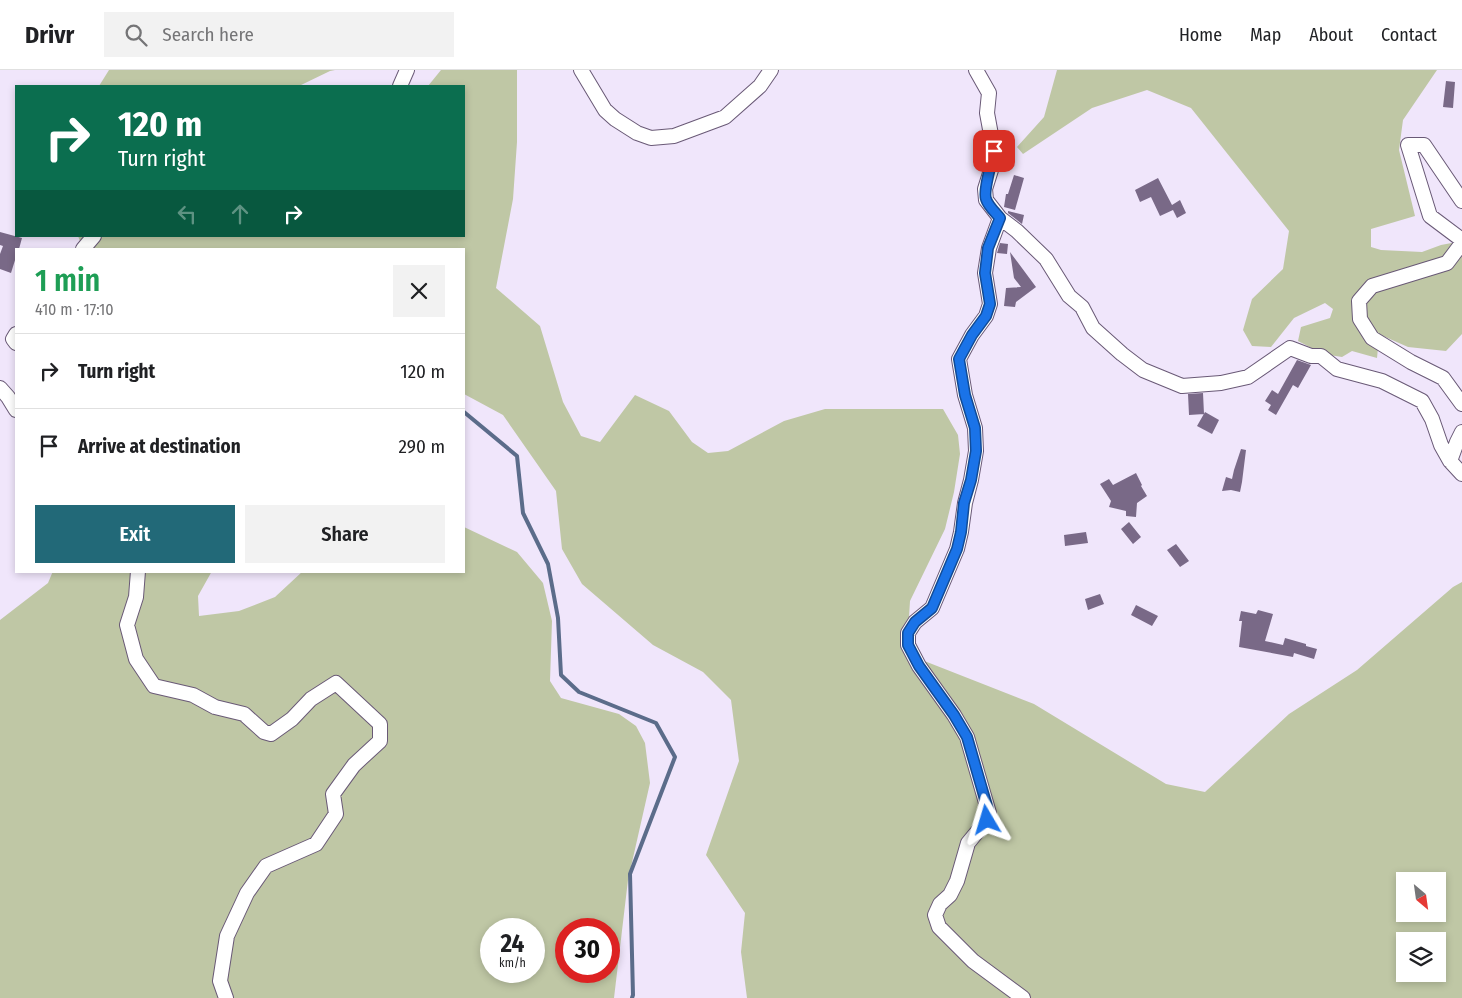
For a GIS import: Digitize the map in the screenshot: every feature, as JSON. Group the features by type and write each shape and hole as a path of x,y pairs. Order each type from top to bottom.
{"street":[{"path":"400,85 407,70"},
{"path":"582,70 606,110 615,119 637,134 651,138 674,136 725,117 760,86 771,70"},
{"path":"976,70 989,93 987,113 994,151 985,189 986,200 1000,218 1017,231 1046,259 1069,296 1082,307 1092,328 1143,370 1182,386 1221,383 1248,377 1290,348 1310,356 1321,356 1337,369 1382,381 1422,401 1432,418 1441,445 1450,460 1462,474"},
{"path":"1462,201 1424,145 1408,145 1430,216 1462,242 1447,263 1372,286 1359,301 1360,319 1372,338 1411,362 1443,378 1462,404"},
{"path":"1000,218 988,248 985,273 990,304 986,316 972,335 959,359 965,395 975,428 976,451 971,480 964,503 961,532 957,549 932,608 915,622 908,633 908,645 919,666 954,715 967,737 989,813 987,820 968,843 957,881 950,895 940,904 935,915 939,927 973,961 1023,998"},
{"path":"84,248 93,237"},
{"path":"0,388 15,408"},
{"path":"1450,460 1456,442 1462,432"},
{"path":"138,573 136,597 127,625 136,659 154,686 193,695 215,706 244,714 264,732 271,734 292,719 311,699 336,683 380,724 380,741 354,765 333,794 336,814 316,844 266,866 247,893 227,936 220,981 226,998"}],"green space":[{"path":"109,70 335,70 301,85 100,85"},
{"path":"441,70 517,70 517,142 513,199 496,288 540,326 563,402 581,436 600,442 635,395 669,411 692,442 708,453 728,451 784,421 825,409 943,409 958,435 960,454 954,492 945,529 910,601 908,633 904,653 1034,704 1166,784 1205,792 1289,714 1357,670 1453,587 1462,582 1462,998 747,998 741,952 745,913 706,855 739,761 731,700 703,672 653,645 582,584 562,549 556,491 503,415 465,395 465,248 83,248 78,237 465,237 465,85 429,85"},
{"path":"1057,70 1437,70 1403,120 1399,150 1415,216 1371,229 1371,247 1381,250 1422,252 1441,245 1462,241 1462,334 1446,351 1408,347 1365,328 1362,337 1378,348 1377,358 1352,351 1342,357 1323,354 1298,341 1301,327 1330,318 1333,309 1325,303 1294,318 1271,347 1252,346 1243,330 1252,299 1283,269 1289,231 1191,108 1147,90 1092,108 1023,154 1017,147 1044,117"},
{"path":"465,527 517,552 543,583 552,621 550,681 561,698 619,714 636,726 645,743 650,783 628,880 620,947 620,918 555,918 555,983 616,983 614,998 0,998 0,620 48,583 52,573 211,573 198,596 199,616 239,611 275,597 301,573 465,573"}],"building":[{"path":"1446,81 1455,82 1453,108 1443,107"},
{"path":"1014,175 1024,178 1015,210 1004,207 1006,194 1008,194"},
{"path":"1158,178 1172,205 1180,200 1186,213 1177,218 1173,210 1160,216 1151,197 1140,202 1135,190"},
{"path":"1008,211 1024,215 1022,224 1008,213"},
{"path":"0,232 22,238 19,248 15,248 15,260 11,273 0,269 0,254 3,246 0,245"},
{"path":"1000,243 1008,244 1007,254 997,253"},
{"path":"1010,252 1036,287 1016,302 1015,307 1004,306 1006,288 1021,287 1014,278"},
{"path":"1297,360 1311,365 1298,388 1293,385 1276,415 1268,410 1271,405 1265,401 1272,390 1278,394"},
{"path":"1203,393 1204,414 1189,415 1188,394"},
{"path":"1205,412 1219,420 1212,434 1197,426"},
{"path":"1241,449 1246,450 1240,492 1222,491 1226,477 1232,479"},
{"path":"1136,473 1147,496 1137,503 1136,517 1126,516 1126,511 1109,507 1111,501 1100,484 1109,479 1113,485"},
{"path":"1129,522 1141,537 1133,544 1121,529"},
{"path":"1086,532 1088,543 1065,546 1064,535"},
{"path":"1176,544 1189,561 1180,567 1167,550"},
{"path":"1100,594 1104,604 1088,610 1085,599"},
{"path":"1136,605 1158,616 1152,626 1131,615"},
{"path":"1258,610 1273,614 1265,641 1283,645 1285,638 1306,644 1306,646 1317,649 1314,659 1294,653 1293,657 1239,647 1242,621 1239,621 1241,611 1256,614"}],"waterway":[{"path":"465,413 517,456 523,513 548,564 558,618 561,675 579,692 656,723 675,757 630,874 632,998"}],"route":[{"path":"987,820 989,813 967,737 954,715 919,666 908,645 908,633 915,622 932,608 957,549 964,503 971,480 976,451 975,428 965,395 959,359 972,335 986,316 990,304 985,273 988,248 1000,218 986,200 985,189 994,151"}]}
